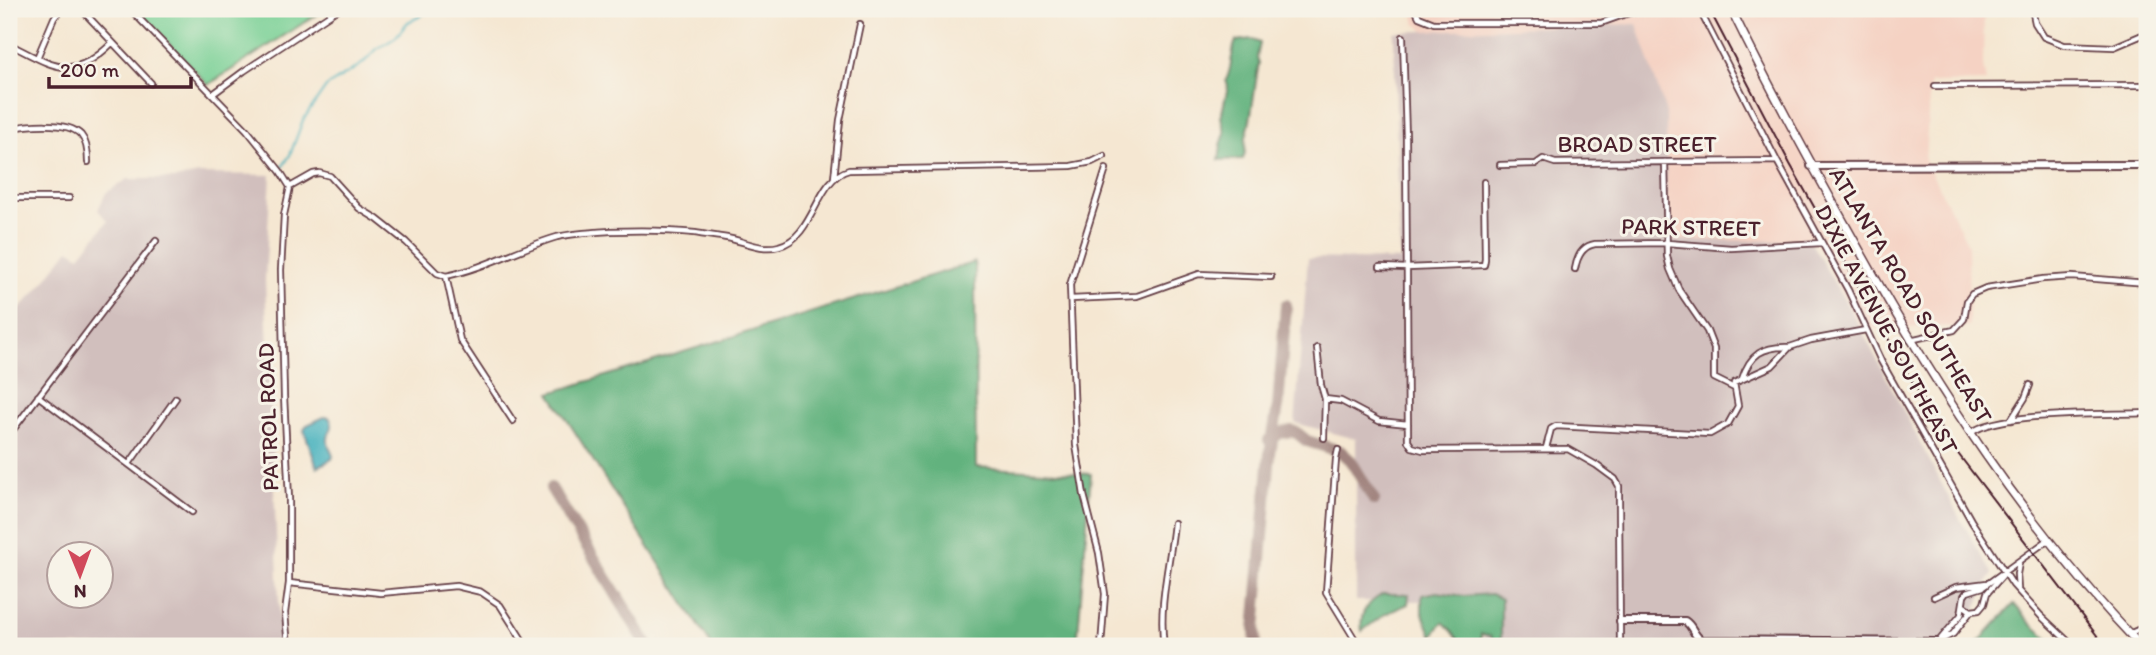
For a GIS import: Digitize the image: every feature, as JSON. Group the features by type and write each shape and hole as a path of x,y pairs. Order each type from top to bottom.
{"main road":[{"name":"ATLANTA ROAD SOUTHEAST","path":"1731,9 1811,166 1910,340 1971,434 2048,540 2093,595 2141,646"}],"street":[{"path":"9,26 13,9"},
{"path":"37,58 54,18 61,9"},
{"path":"81,9 151,83"},
{"path":"130,9 247,130 290,187 319,173 330,176 359,208 407,242 437,273 446,276 558,237 581,233 689,233 775,247 784,244 800,230 834,178 844,171 1071,166 1092,162 1104,156"},
{"path":"213,94 338,9"},
{"path":"1415,9 1419,17 1434,23 1571,24 1601,23 1640,9"},
{"name":"DIXIE AVENUE SOUTHEAST","path":"1699,9 1777,162 1848,290 1881,361 1972,522 2018,590 2040,616 2073,646"},
{"path":"2032,9 2037,26 2044,37 2073,47 2114,47 2147,33"},
{"path":"834,178 840,120 860,24"},
{"path":"1403,37 1408,441 1412,447 1423,450 1568,449 1615,479 1619,486 1620,646"},
{"path":"9,44 59,66 80,66 99,57 112,43"},
{"path":"1936,86 2147,85"},
{"path":"9,129 31,125 54,125 71,129 82,136 87,147 88,162"},
{"name":"BROAD STREET","path":"1500,164 1536,164 1544,159 1555,163 1777,162"},
{"path":"1665,162 1670,269 1707,331 1714,349 1714,378 1735,389"},
{"path":"1811,166 2147,165"},
{"path":"1101,646 1105,594 1076,445 1071,278 1106,169"},
{"path":"1380,267 1483,265 1484,182"},
{"name":"PATROL ROAD","path":"288,646 285,613 289,583 289,499 281,270 284,215 290,187"},
{"path":"9,198 69,198"},
{"path":"9,435 156,241"},
{"name":"PARK STREET","path":"1575,269 1582,251 1590,245 1667,243 1731,248 1822,243"},
{"path":"1071,299 1137,296 1199,274 1271,277"},
{"path":"446,276 460,340 513,421"},
{"path":"1910,340 1954,330 1964,319 1967,301 1972,294 1986,288 2072,277 2147,283"},
{"path":"1546,448 1550,429 1556,426 1710,434 1728,424 1738,406 1734,383 1772,366 1790,348 1811,340 1866,330"},
{"path":"1742,379 1747,364 1760,352 1774,347 1790,348"},
{"path":"1317,348 1325,399 1324,438"},
{"path":"2011,420 2030,385"},
{"path":"38,396 192,512"},
{"path":"129,464 176,398"},
{"path":"1325,399 1341,401 1380,421 1408,424"},
{"path":"1971,434 1981,426 2011,420 2147,413"},
{"path":"1338,450 1330,519 1326,592 1359,646"},
{"path":"1164,646 1162,603 1174,523"},
{"path":"1938,642 1961,615 1964,596 2005,573 2048,540"},
{"path":"2018,590 2019,562"},
{"path":"1964,606 1971,611 1979,610 1987,593 2005,573"},
{"path":"289,583 382,593 456,586 481,592 500,605 526,646"},
{"path":"1934,597 1956,587 1988,583"},
{"path":"1977,590 1984,599"},
{"path":"1619,621 1685,621 1700,640 1836,644 1938,642 1954,634 1971,611"},
{"path":"2129,634 2147,626"}],"shaded area":[{"path":"1413,9 1984,9 1983,65 1986,82 1930,83 1925,161 1968,244 1969,326 1861,329 1816,243 1661,246 1543,157 1416,25"},
{"path":"1637,24 1666,113 1667,240 1810,241 1861,329 1960,519 1992,573 1972,617 1949,646 1484,646 1484,601 1356,601 1356,439 1295,423 1308,258 1400,260 1394,32"},
{"path":"199,174 271,175 265,280 281,646 9,646 9,320 40,287 69,249 80,256 108,221 98,210 106,193 128,179 176,179"}],"green space":[{"path":"136,9 325,9 208,85"},
{"path":"1251,39 1260,43 1257,57 1259,63 1244,156 1243,159 1219,160 1225,133 1221,117 1234,46 1236,41"},
{"path":"975,262 976,467 1091,474 1077,646 712,646 550,393"},
{"path":"1437,592 1464,596 1491,594 1501,599 1501,641 1494,646 1491,636 1481,634 1481,646 1463,646 1443,622 1432,636 1422,612 1422,595"},
{"path":"1383,594 1409,594 1408,604 1385,614 1362,631 1365,609"},
{"path":"2014,604 2031,624 2057,646 1975,646"}],"water":[{"path":"329,417 332,424 328,441 333,456 317,467 304,430 307,425"}],"waterway":[{"path":"280,171 290,155 303,120 326,87 362,64 377,49 395,38 408,22 421,16 427,9"}],"taxiway":[{"path":"1256,646 1255,630 1270,453 1278,406 1286,305"},
{"path":"1269,440 1279,433 1292,431 1307,441 1340,451 1351,461 1374,500"},
{"path":"551,488 648,646"}],"railway":[{"path":"1709,9 1790,164 1930,413 2105,646"}]}
